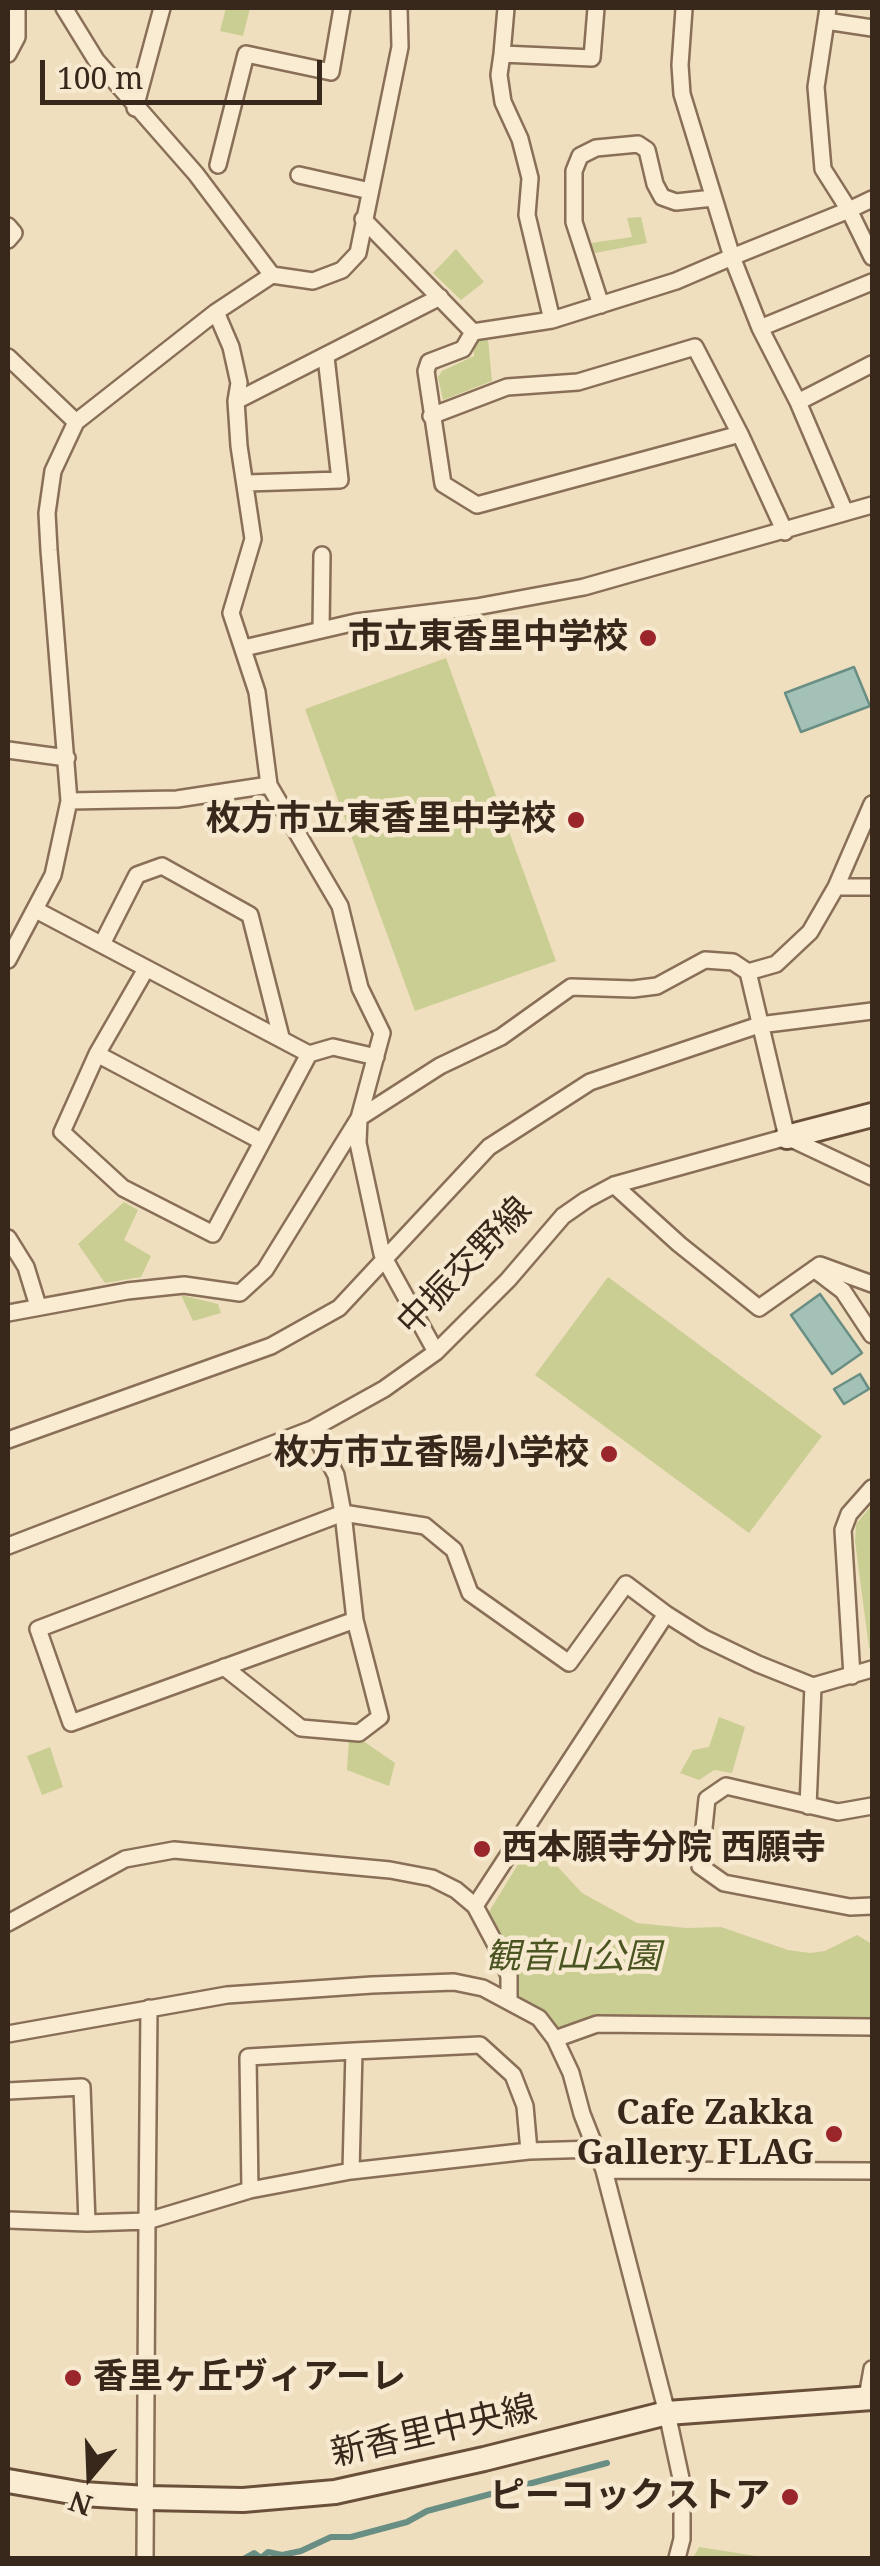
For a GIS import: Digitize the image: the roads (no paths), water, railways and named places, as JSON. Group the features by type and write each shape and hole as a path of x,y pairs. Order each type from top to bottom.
{"street":[{"path":"8,54 17,37 17,8"},
{"path":"64,8 96,60 196,174 272,275"},
{"path":"135,108 162,8"},
{"path":"218,165 246,54 331,72 342,8"},
{"path":"8,960 36,910 58,858 69,800 47,513 53,470 76,422 216,312 272,275 313,280 342,270 358,253 400,47 399,8"},
{"path":"506,8 499,74 503,102 520,139 530,178 528,214 552,320"},
{"path":"502,54 592,58 596,8"},
{"path":"684,9 682,94 732,257 760,328 798,402 846,512"},
{"path":"872,28 828,14 816,86 823,169 872,257"},
{"path":"602,305 574,222 574,171 580,156 596,148 638,144 647,150 662,197 676,202 713,198"},
{"path":"299,175 370,191"},
{"path":"740,434 477,505 443,484 426,371 429,362 462,349 473,332 552,320 602,305 676,280 872,199"},
{"path":"364,219 473,332"},
{"path":"8,226 14,233 8,240"},
{"path":"760,328 872,282"},
{"path":"236,401 440,297"},
{"path":"216,312 232,347 239,383 239,446 253,539 231,613 256,692 269,784 340,906 360,988 382,1033 359,1118 358,1143 386,1261 436,1352"},
{"path":"431,416 507,387 578,382 695,347 786,532"},
{"path":"8,357 76,422"},
{"path":"247,484 340,480 326,357"},
{"path":"798,402 872,364"},
{"path":"244,648 321,630 584,588 872,505"},
{"path":"321,630 322,555"},
{"path":"8,750 66,758"},
{"path":"69,800 177,798 269,784"},
{"path":"748,972 776,964 810,932 836,887 872,804"},
{"path":"102,944 138,875 162,866 250,915 281,1038"},
{"path":"836,887 872,886"},
{"path":"36,910 309,1054 333,1048 376,1057"},
{"path":"8,1313 184,1284 240,1293 265,1270 359,1118 440,1066 501,1037 572,986 657,986 706,960 733,962 748,972 786,1137 872,1178"},
{"path":"146,969 97,1054 62,1132 123,1188 213,1234 309,1054"},
{"path":"8,1440 271,1346 339,1308 489,1148 590,1082 759,1025 872,1011"},
{"path":"97,1054 261,1141"},
{"name":"中振交野線","path":"8,1546 312,1430 384,1390 436,1352 508,1280 563,1216 614,1185 872,1115"},
{"path":"614,1185 679,1244 760,1308 820,1265 872,1284"},
{"path":"8,1238 26,1268 38,1306"},
{"path":"814,1269 843,1290 872,1335"},
{"path":"224,1668 301,1728 359,1734 380,1717 355,1620 336,1476 312,1430"},
{"path":"852,1676 844,1530 849,1514 872,1488"},
{"path":"355,1620 70,1723 38,1630 343,1512 425,1526 454,1550 470,1593 569,1662 626,1584 666,1614 722,1647 814,1686 872,1669"},
{"path":"475,1906 666,1614"},
{"path":"808,1806 814,1686"},
{"path":"872,1806 838,1812 726,1786 707,1799 700,1866 724,1883 850,1907 872,1906"},
{"path":"8,1923 126,1858 174,1850 390,1870 432,1878 456,1890 475,1906 509,1976 509,2000"},
{"path":"8,2034 227,1995 454,1982 483,1988 539,2018 555,2039 571,2074 604,2170 667,2413 682,2483 682,2539 676,2558"},
{"path":"145,2558 149,2008"},
{"path":"555,2039 596,2024 872,2026"},
{"path":"250,2190 248,2057 480,2045 513,2075 525,2106 529,2150"},
{"path":"352,2171 354,2051"},
{"path":"8,2091 82,2088 87,2223"},
{"path":"8,2220 147,2220 250,2190 352,2171 529,2150 596,2149"},
{"path":"604,2170 872,2171"},
{"path":"870,2398 872,2369"},
{"name":"新香里中央線","path":"8,2482 83,2494 146,2498 243,2500 335,2492 484,2460 667,2413 870,2398"}],"water":[{"path":"854,667 870,706 801,732 785,693"},
{"path":"820,1294 862,1353 832,1374 791,1315"},
{"path":"860,1374 869,1389 844,1404 834,1389"}],"waterway":[{"path":"245,2558 254,2553 261,2558 268,2552 282,2555 301,2551 331,2537 351,2537 407,2522 427,2511 607,2463"}],"place":[{"name":"市立東香里中学校","path":"648,638"},
{"name":"枚方市立東香里中学校","path":"576,820"},
{"name":"枚方市立香陽小学校","path":"609,1454"},
{"name":"西本願寺分院 西願寺","path":"482,1849"},
{"name":"Cafe Zakka Gallery FLAG","path":"834,2134"},
{"name":"香里ヶ丘ヴィアーレ","path":"73,2378"},
{"name":"ピーコックストア","path":"790,2497"}],"park label":[{"name":"観音山公園","path":"573,1958"}]}
